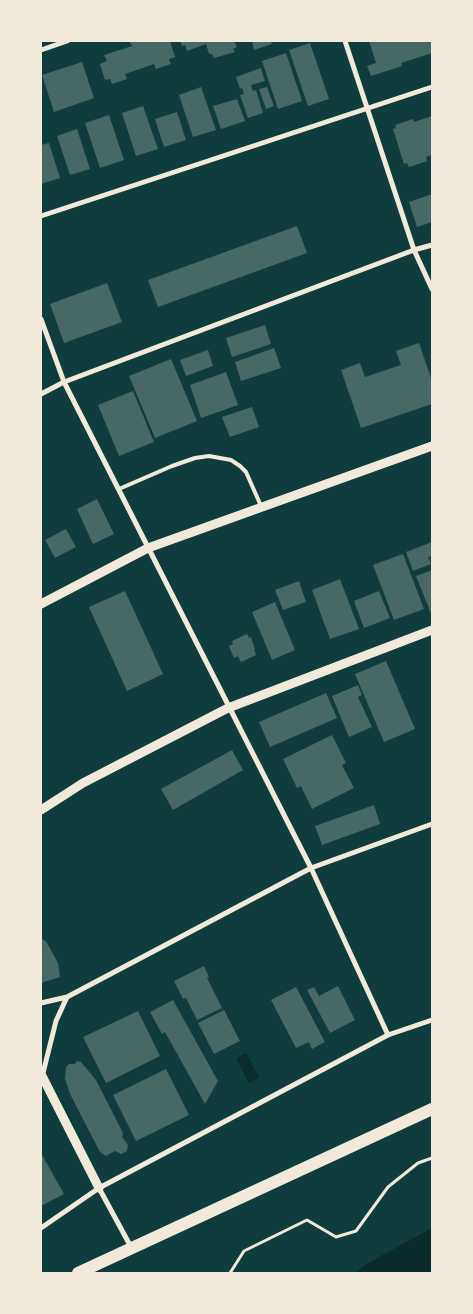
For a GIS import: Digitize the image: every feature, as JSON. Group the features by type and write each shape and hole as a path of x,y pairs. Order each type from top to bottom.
{"main road":[{"path":"78,1273 432,1109"}],"street":[{"path":"41,50 67,41"},
{"path":"345,41 414,250 432,289"},
{"path":"41,216 432,87"},
{"path":"41,394 64,382 414,250 432,245"},
{"path":"41,319 64,382 228,708 311,868 388,1035"},
{"path":"41,604 148,548 432,446"},
{"path":"41,810 83,783 228,708 432,630"},
{"path":"41,1003 67,997 311,868 432,824"},
{"path":"67,997 52,1035 42,1076 132,1248"},
{"path":"41,1228 99,1188 388,1035 432,1020"}],"lane":[{"path":"119,489 177,464 209,456 230,460 240,466 246,472 261,507"}],"path":[{"path":"230,1273 244,1251 307,1220 336,1237 356,1231 388,1187 418,1163 432,1158"}],"water":[{"path":"246,1053 259,1077 249,1083 236,1058"},
{"path":"432,1228 432,1273 354,1273 368,1263"}],"building":[{"path":"170,41 175,57 169,59 171,64 156,69 154,64 125,74 127,79 112,84 110,79 105,80 100,64 107,61 104,55 132,46 130,42"},
{"path":"180,41 234,41 237,47 233,49 235,52 214,58 212,54 209,54 206,44 187,51 185,45 182,46"},
{"path":"252,41 271,41 272,44 254,50"},
{"path":"369,41 432,41 432,53 401,63 402,66 371,76 367,66 376,63"},
{"path":"310,43 329,99 308,106 289,50"},
{"path":"286,53 302,101 278,109 262,61"},
{"path":"82,62 94,98 54,112 42,75"},
{"path":"261,68 265,81 251,85 253,91 256,90 263,113 248,118 240,95 244,94 236,77"},
{"path":"201,87 216,130 193,137 179,95"},
{"path":"267,87 274,106 266,109 259,89"},
{"path":"237,99 245,121 221,129 213,106"},
{"path":"143,106 158,149 136,156 122,113"},
{"path":"177,112 186,140 164,147 155,119"},
{"path":"109,115 124,160 100,168 85,123"},
{"path":"432,116 432,155 426,157 427,161 409,167 407,163 404,164 393,129 396,128 395,125 413,119 414,122"},
{"path":"77,129 90,169 70,175 57,136"},
{"path":"49,143 60,178 41,184 41,145"},
{"path":"432,194 432,222 417,227 409,202"},
{"path":"297,226 307,253 158,307 148,280"},
{"path":"107,283 122,322 64,343 50,304"},
{"path":"265,325 271,344 232,357 226,338"},
{"path":"419,343 432,381 432,404 361,428 341,370 360,363 365,377 401,365 396,351"},
{"path":"274,348 281,368 241,381 235,362"},
{"path":"208,350 213,366 186,376 180,360"},
{"path":"171,359 197,421 155,438 129,376"},
{"path":"226,372 238,405 201,418 190,385"},
{"path":"133,391 154,442 119,456 98,405"},
{"path":"252,407 259,427 230,437 222,417"},
{"path":"97,499 114,534 93,544 77,509"},
{"path":"66,529 76,547 55,558 45,540"},
{"path":"432,542 432,556 428,557 431,564 413,571 406,552"},
{"path":"403,554 424,609 394,620 373,565"},
{"path":"432,570 432,616 416,576"},
{"path":"340,579 359,629 330,639 312,590"},
{"path":"299,581 306,602 283,610 275,590"},
{"path":"125,591 163,674 127,691 89,607"},
{"path":"379,591 390,618 364,628 354,601"},
{"path":"275,602 295,650 272,660 252,612"},
{"path":"247,634 249,638 251,637 256,655 241,662 238,656 234,658 229,646 233,644 232,641"},
{"path":"386,661 415,729 384,742 355,674"},
{"path":"358,685 362,695 358,697 372,727 349,737 332,696"},
{"path":"326,693 337,718 270,747 259,722"},
{"path":"332,735 346,763 342,765 354,788 312,809 301,786 297,788 283,759"},
{"path":"232,750 243,770 173,810 161,789"},
{"path":"374,805 380,824 322,845 315,826"},
{"path":"41,939 46,941 58,963 60,977 41,983"},
{"path":"204,966 209,977 207,978 222,1008 197,1020 186,998 183,999 174,981"},
{"path":"338,986 355,1020 330,1033 307,990 314,987 319,996"},
{"path":"296,987 325,1042 312,1049 309,1042 296,1048 271,1000"},
{"path":"173,1000 218,1081 205,1104 165,1032 162,1034 150,1012"},
{"path":"224,1010 240,1041 214,1054 198,1023"},
{"path":"138,1011 160,1056 106,1083 83,1037"},
{"path":"77,1061 81,1062 96,1080 123,1133 122,1137 128,1145 127,1151 121,1154 115,1151 106,1156 100,1152 70,1094 65,1079 66,1067 69,1064 75,1064"},
{"path":"166,1069 189,1115 136,1141 113,1095"},
{"path":"41,1153 64,1194 41,1206"}]}
